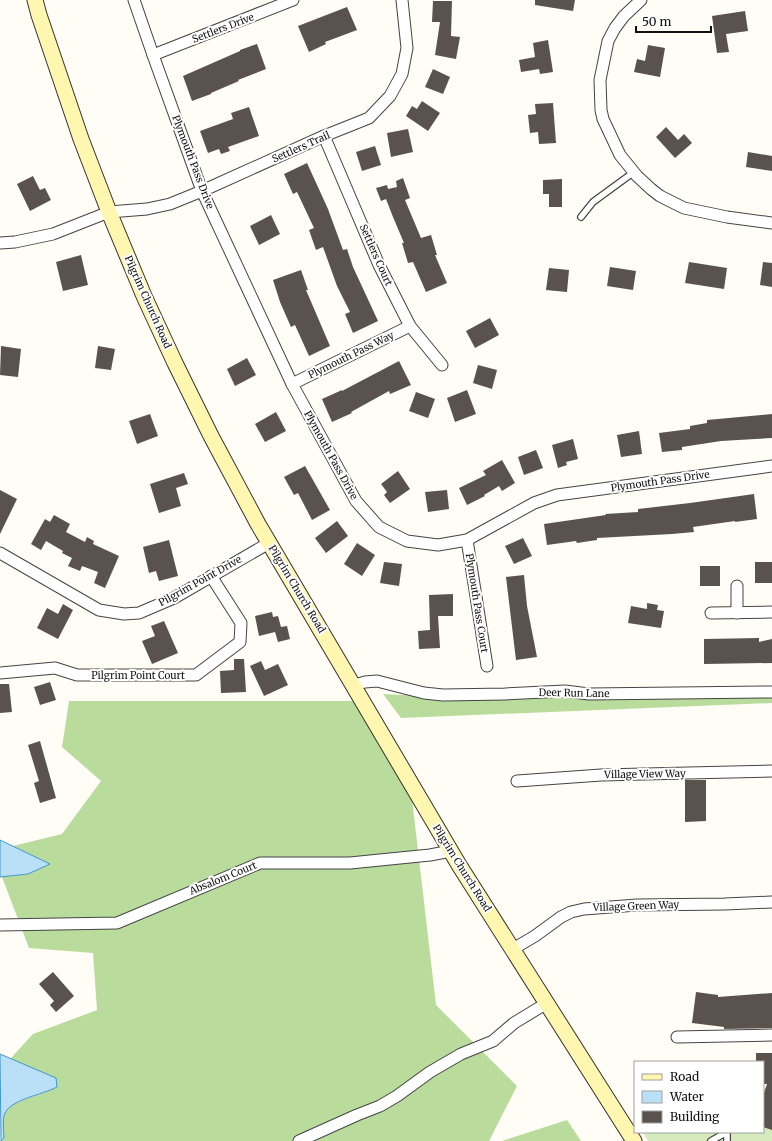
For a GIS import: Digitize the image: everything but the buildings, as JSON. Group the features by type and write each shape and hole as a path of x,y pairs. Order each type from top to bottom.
{"street":[{"name":"Pilgrim Church Road","path":"35,0 81,139 109,212 144,296 194,402 269,543 451,851 634,1141"},
{"name":"Plymouth Pass Drive","path":"134,0 152,55 202,191 292,384 356,501 378,527 407,541 438,545 467,540 534,503 557,495 772,466"},
{"name":"Settlers Drive","path":"152,55 271,4 293,0"},
{"name":"Settlers Trail","path":"0,243 15,242 53,234 109,212 147,209 170,204 324,136 369,118 390,96 402,74 407,48 402,0"},
{"path":"641,0 624,16 608,41 600,80 601,110 603,119 620,155 650,189 660,196 684,208 727,217 772,223"},
{"name":"Settlers Court","path":"324,136 379,265 410,326 442,365"},
{"name":"Plymouth Pass Way","path":"292,384 410,326"},
{"name":"Plymouth Pass Court","path":"467,540 487,666"},
{"name":"Pilgrim Point Drive","path":"0,553 99,610 124,614 139,613 174,598 269,543"},
{"name":"Pilgrim Point Court","path":"0,673 55,668 77,675 196,675 240,642 241,623 211,576"},
{"path":"737,586 737,613"},
{"path":"711,613 772,612"},
{"name":"Deer Run Lane","path":"354,685 377,681 424,693 442,695 565,691 589,694 772,692"},
{"name":"Village View Way","path":"517,781 601,775 772,771"},
{"name":"Absalom Court","path":"0,925 116,923 260,863 350,863 430,855 451,851"},
{"name":"Village Green Way","path":"513,948 535,936 561,917 571,912 584,909 772,901"},
{"path":"299,1141 380,1106 398,1096 430,1072 461,1054 493,1041 514,1023 547,1003"},
{"path":"677,1037 772,1035"}],"lane":[{"path":"581,217 593,202 634,172"},
{"path":"711,1141 724,1133"}],"green space":[{"path":"772,687 772,703 401,718 383,694 485,699"},
{"path":"69,701 363,701 410,782 436,1005 517,1086 489,1141 1,1141 4,1138 4,1116 9,1108 14,1104 56,1087 10,1059 33,1034 97,1010 93,953 29,948 2,877 28,874 50,864 13,846 62,834 101,781 62,747"},
{"path":"764,1088 772,1089 772,1141 648,1141 644,1133 764,1133"},
{"path":"567,1120 581,1141 502,1141"}],"water":[{"path":"0,840 50,864 28,874 0,877"},
{"path":"0,1054 56,1078 57,1087 14,1104 9,1108 4,1116 4,1138 1,1141"}]}
